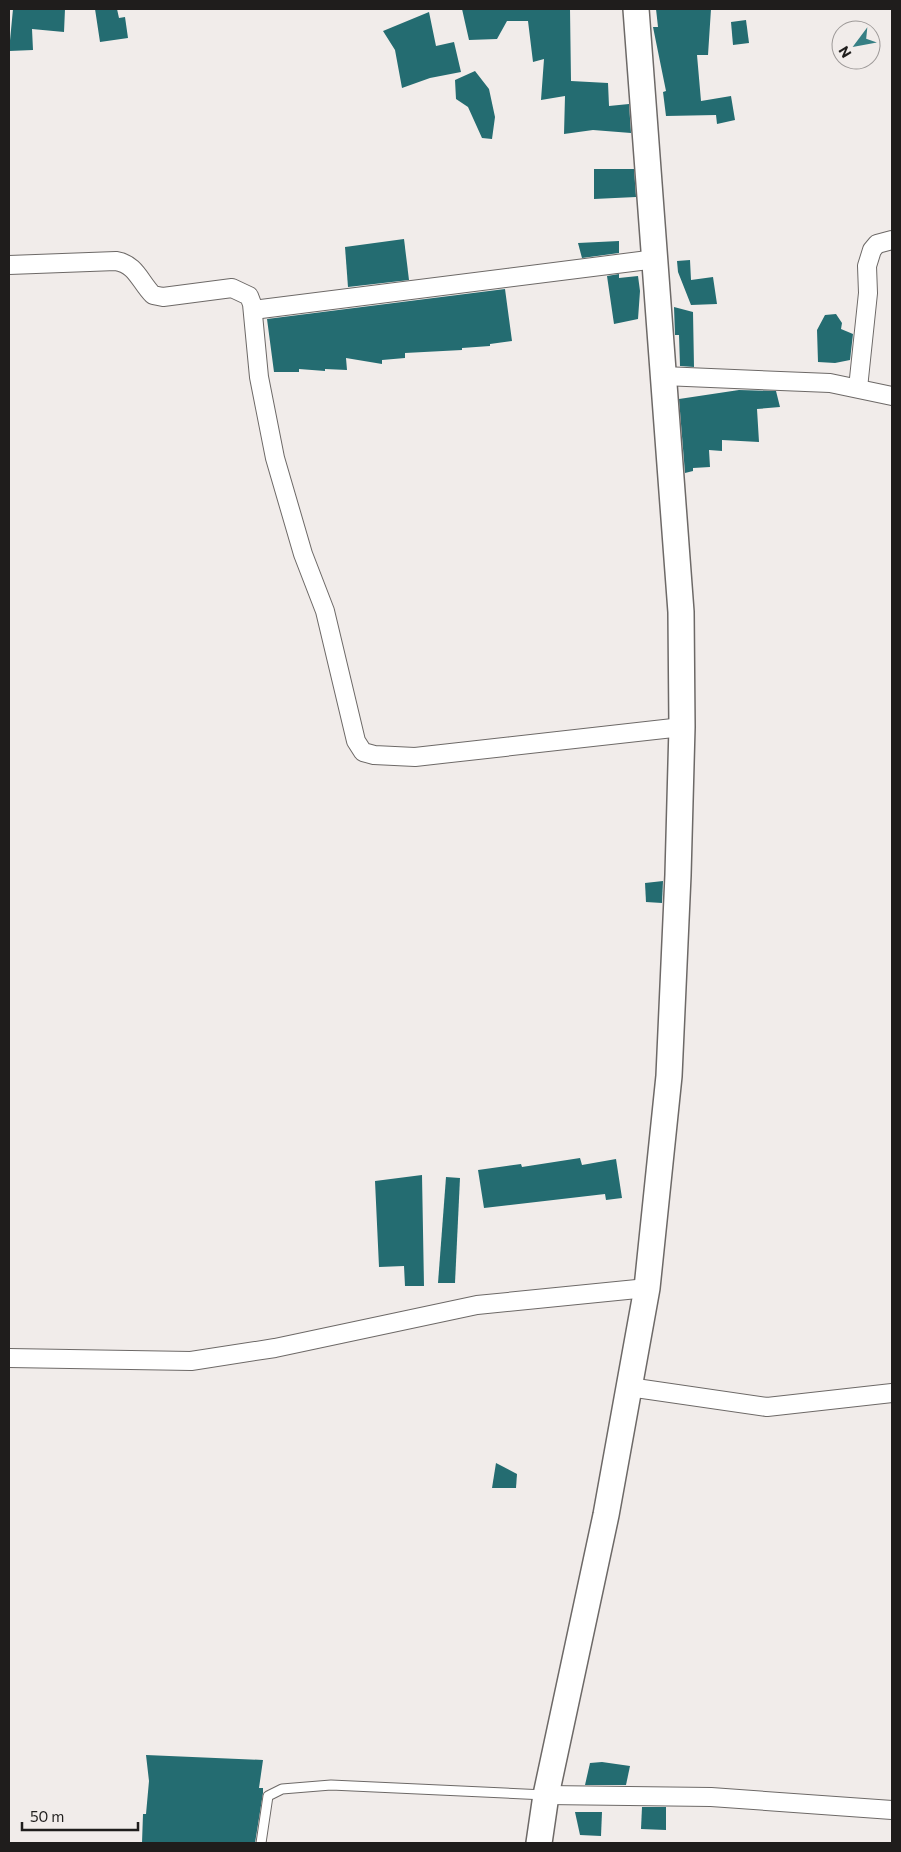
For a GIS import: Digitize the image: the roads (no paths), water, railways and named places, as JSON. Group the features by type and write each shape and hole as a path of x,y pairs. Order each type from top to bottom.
{"street":[{"path":"539,1843 546,1795 606,1515 646,1288 669,1076 682,727 681,612 636,9"},
{"path":"858,388 868,293 867,266 872,250 877,244 892,240"},
{"path":"253,310 656,259"},
{"path":"9,265 126,262 134,269 153,295 163,297 232,288 249,296 253,310 259,377 275,458 303,554 325,611 356,741 363,752 374,755 415,757 682,727"},
{"path":"663,376 830,383 892,396"},
{"path":"9,1358 191,1361 284,1346 477,1305 646,1288"},
{"path":"629,1387 768,1407 892,1393"},
{"path":"546,1795 711,1797 892,1810"}],"lane":[{"path":"261,1843 268,1796 282,1789 331,1785 546,1795"}]}
